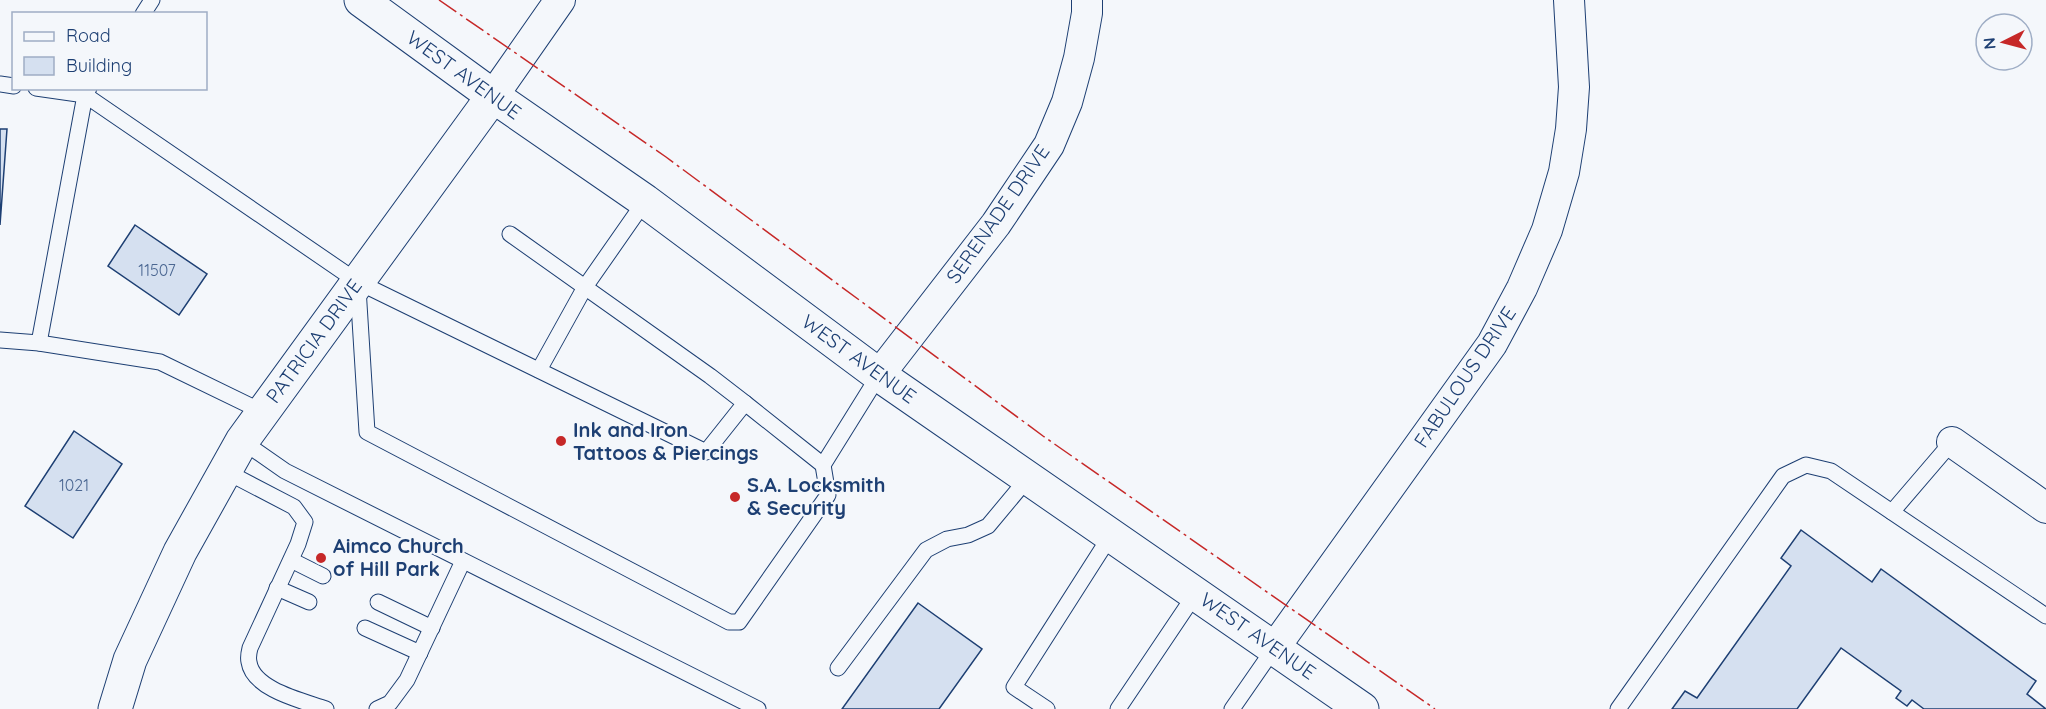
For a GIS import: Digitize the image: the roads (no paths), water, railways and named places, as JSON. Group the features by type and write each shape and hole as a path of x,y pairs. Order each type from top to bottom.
{"main road":[{"name":"WEST AVENUE","path":"361,0 493,96 645,201 879,375 1362,709"},
{"name":"PATRICIA DRIVE","path":"115,709 130,660 180,552 242,441 493,96"}],"street":[{"name":"PATRICIA DRIVE","path":"493,96 561,0"},
{"name":"SERENADE DRIVE","path":"879,375 996,224 1049,145 1067,102 1079,58 1087,14 1087,0"},
{"name":"FABULOUS DRIVE","path":"1275,647 1492,344 1522,288 1547,230 1564,172 1571,129 1574,87 1569,0"},
{"path":"1952,442 2046,508"}],"lane":[{"path":"62,90 87,92 358,282 706,452 745,403"},
{"path":"39,343 87,92"},
{"path":"539,370 585,287 645,201"},
{"path":"510,234 745,403 823,465"},
{"path":"358,282 367,432 729,622 739,622 828,495 823,465 879,375"},
{"path":"0,340 39,343 160,362 263,412"},
{"path":"242,441 285,471 758,709"},
{"path":"1892,512 1952,442"},
{"path":"1618,709 1783,476 1806,465 1831,471 2046,616"},
{"path":"225,471 294,507 305,522 291,560 250,648 249,663 255,675 265,685 326,709"},
{"path":"838,668 926,550 947,539 968,535 988,526 1028,478"},
{"path":"1047,709 1014,687 1111,535"},
{"path":"291,560 323,576"},
{"path":"377,709 390,703 407,680 463,561"},
{"path":"277,588 309,602"},
{"path":"1118,709 1196,593"},
{"path":"378,602 432,628"},
{"path":"365,628 420,653"},
{"path":"1232,709 1275,647"}],"place":[{"name":"Ink and Iron Tattoos & Piercings","path":"561,441"},
{"name":"S.A. Locksmith & Security","path":"735,497"},
{"name":"Aimco Church of Hill Park","path":"321,558"}]}
